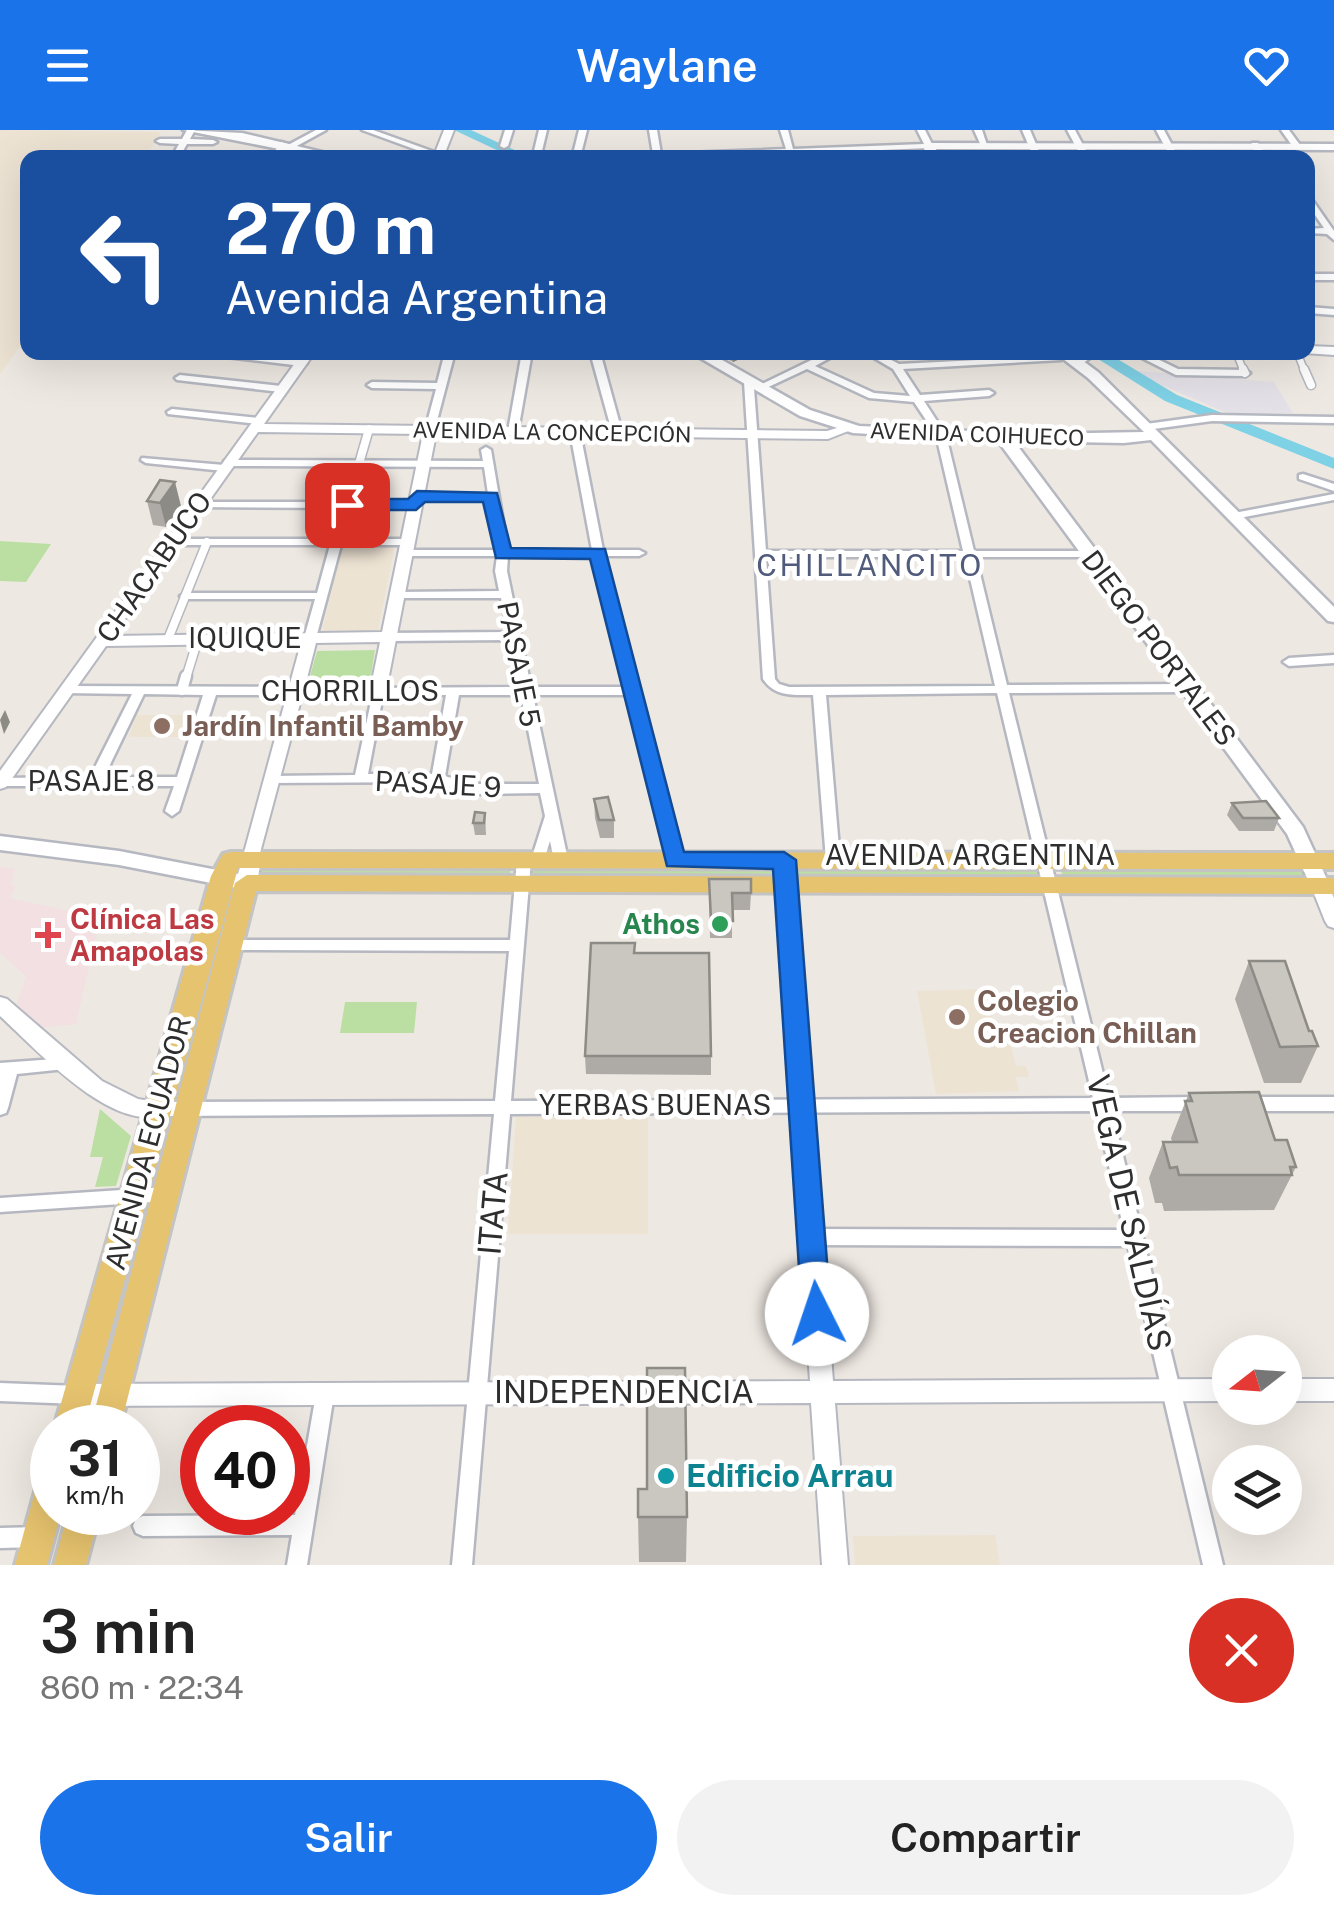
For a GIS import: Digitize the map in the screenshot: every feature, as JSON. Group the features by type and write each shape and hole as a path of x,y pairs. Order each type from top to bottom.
{"main road":[{"path":"183,144 288,144 312,150"},
{"path":"1107,150 1168,145 1334,147"},
{"path":"949,150 985,146 1019,150"},
{"name":"AVENIDA COIHUECO","path":"710,360 814,417 850,428 942,435 1124,439 1150,431"},
{"path":"1073,360 1150,431 1334,617"},
{"name":"DIEGO PORTALES","path":"1003,437 1296,832 1322,861 1327,886"},
{"path":"0,844 238,870"},
{"name":"AVENIDA ARGENTINA","path":"238,870 675,860 785,872 833,860 1327,886"},
{"name":"AVENIDA ARGENTINA","path":"536,866 785,872 1049,872 1322,861"},
{"name":"AVENIDA ECUADOR","path":"111,1405 231,944 238,870"},
{"name":"AVENIDA ECUADOR","path":"75,1405 156,1109 238,870"},
{"path":"70,1565 78,1535"}],"street":[{"path":"282,150 322,130"},
{"path":"366,130 421,150"},
{"path":"504,146 508,130"},
{"path":"978,130 985,146"},
{"path":"1160,130 1171,150"},
{"path":"1285,130 1296,144"},
{"path":"160,141 213,142"},
{"path":"1212,145 1215,150"},
{"path":"1255,145 1258,150"},
{"path":"1315,210 1332,234"},
{"name":"CHACABUCO","path":"0,782 304,360"},
{"path":"360,780 430,430 448,360"},
{"path":"513,431 526,360"},
{"path":"596,360 617,432"},
{"path":"821,360 754,385 752,434 760,554 769,678 775,687 819,691 1190,688"},
{"path":"884,360 898,367 972,360"},
{"path":"987,360 1003,364 1041,360"},
{"path":"1151,360 1176,372 1245,374 1239,360"},
{"path":"1300,360 1311,385"},
{"path":"808,366 860,393 918,399 989,393"},
{"name":"VEGA DE SALDÍAS","path":"898,367 942,435 1213,1565"},
{"path":"180,378 282,390"},
{"path":"372,385 441,386"},
{"path":"172,412 255,424"},
{"path":"1150,431 1212,418 1334,420"},
{"name":"AVENIDA LA CONCEPCIÓN","path":"255,424 369,430 828,435 850,428"},
{"path":"238,870 258,832 369,430"},
{"path":"575,432 598,553 675,860"},
{"name":"PASAJE 5","path":"486,450 503,554 505,594 551,818 536,866"},
{"path":"146,460 226,465 486,464"},
{"path":"1303,477 1334,488"},
{"path":"198,505 347,505 491,497"},
{"path":"1234,516 1334,497"},
{"path":"171,542 337,542 503,554 639,553"},
{"path":"168,639 207,542"},
{"path":"760,554 1088,554"},
{"path":"398,595 505,594"},
{"path":"186,596 322,596"},
{"path":"389,637 514,636"},
{"name":"IQUIQUE","path":"102,641 389,637"},
{"path":"182,690 198,638"},
{"path":"1289,662 1334,658"},
{"name":"CHORRILLOS","path":"66,690 633,691"},
{"path":"95,781 140,690"},
{"path":"172,811 212,690"},
{"path":"438,778 453,691"},
{"path":"819,691 833,860"},
{"name":"PASAJE 9","path":"272,780 438,778 468,789 545,788"},
{"name":"PASAJE 8","path":"0,782 182,781"},
{"name":"PASAJE 5","path":"536,866 551,818"},
{"name":"ITATA","path":"462,1565 516,946 536,866"},
{"path":"785,872 835,1565"},
{"path":"1327,886 1334,920"},
{"path":"231,944 516,946"},
{"path":"0,1004 117,1102 144,1110 156,1109"},
{"path":"0,1108 5,1068 70,1064"},
{"name":"YERBAS BUENAS","path":"156,1109 1334,1104"},
{"path":"0,1205 167,1194"},
{"path":"811,1237 1135,1238"},
{"name":"INDEPENDENCIA","path":"78,1395 1212,1390"},
{"path":"1302,1390 1334,1390"},
{"path":"0,1392 78,1395"},
{"path":"310,1486 324,1394"},
{"path":"298,1565 303,1535"},
{"path":"0,1538 35,1551"}],"shaded area":[{"path":"0,130 161,132 149,150 20,150 20,346 0,374"},
{"path":"1127,370 1274,382 1293,413 1227,413"},
{"path":"342,545 395,545 378,631 322,631"},
{"name":"Jardín Infantil Bamby","path":"136,715 196,715 189,737 129,737"},
{"name":"Clínica Las Amapolas","path":"0,867 15,869 10,898 100,918 76,1024 37,1028 15,1010 26,976 0,953"},
{"name":"Colegio Creacion Chillan","path":"985,989 998,1042 1010,1042 1016,1066 1026,1066 1029,1077 1016,1077 1019,1091 936,1094 917,991"},
{"path":"516,1117 648,1117 648,1234 508,1234"},
{"path":"995,1535 1000,1565 855,1565 853,1536"}],"green space":[{"path":"0,541 51,544 26,582 0,581"},
{"path":"375,650 370,682 308,683 317,651"},
{"path":"527,863 782,864 783,877 525,877"},
{"path":"510,864 510,878 255,877 258,865"},
{"path":"797,865 1035,865 1039,881 798,880"},
{"path":"1060,865 1301,866 1306,880 1063,880"},
{"path":"345,1002 417,1002 414,1033 340,1033"},
{"path":"100,1109 131,1136 116,1186 95,1187 103,1157 90,1157"}],"building":[{"path":"160,480 175,482 160,503 147,501"},
{"path":"608,797 614,820 599,820 594,799"},
{"path":"1266,801 1279,818 1243,818 1232,803"},
{"path":"475,812 485,813 484,823 473,823"},
{"path":"709,879 751,879 751,893 732,893 733,921 711,920"},
{"path":"591,943 635,943 634,953 709,953 711,1056 585,1056"},
{"path":"1249,961 1285,961 1318,1046 1280,1047"},
{"path":"1259,1092 1275,1140 1287,1140 1296,1167 1290,1167 1292,1175 1179,1175 1177,1167 1170,1168 1163,1142 1197,1142 1185,1101 1192,1101 1189,1093"},
{"name":"Edificio Arrau","path":"647,1368 685,1368 687,1517 638,1517 638,1489 647,1489"}],"waterway":[{"path":"460,130 507,150"},
{"path":"1107,360 1171,398 1334,464"}],"place":[{"name":"Jardín Infantil Bamby","path":"162,726"},
{"name":"Athos","path":"720,924"},
{"name":"Clínica Las Amapolas","path":"48,935"},
{"name":"Colegio Creacion Chillan","path":"957,1017"},
{"name":"Edificio Arrau","path":"666,1476"}],"district":[{"name":"CHILLANCITO","path":"870,566"}],"route":[{"path":"347,505 416,505 417,496 491,497 503,554 598,553 675,860 784,860 817,1314"}]}
